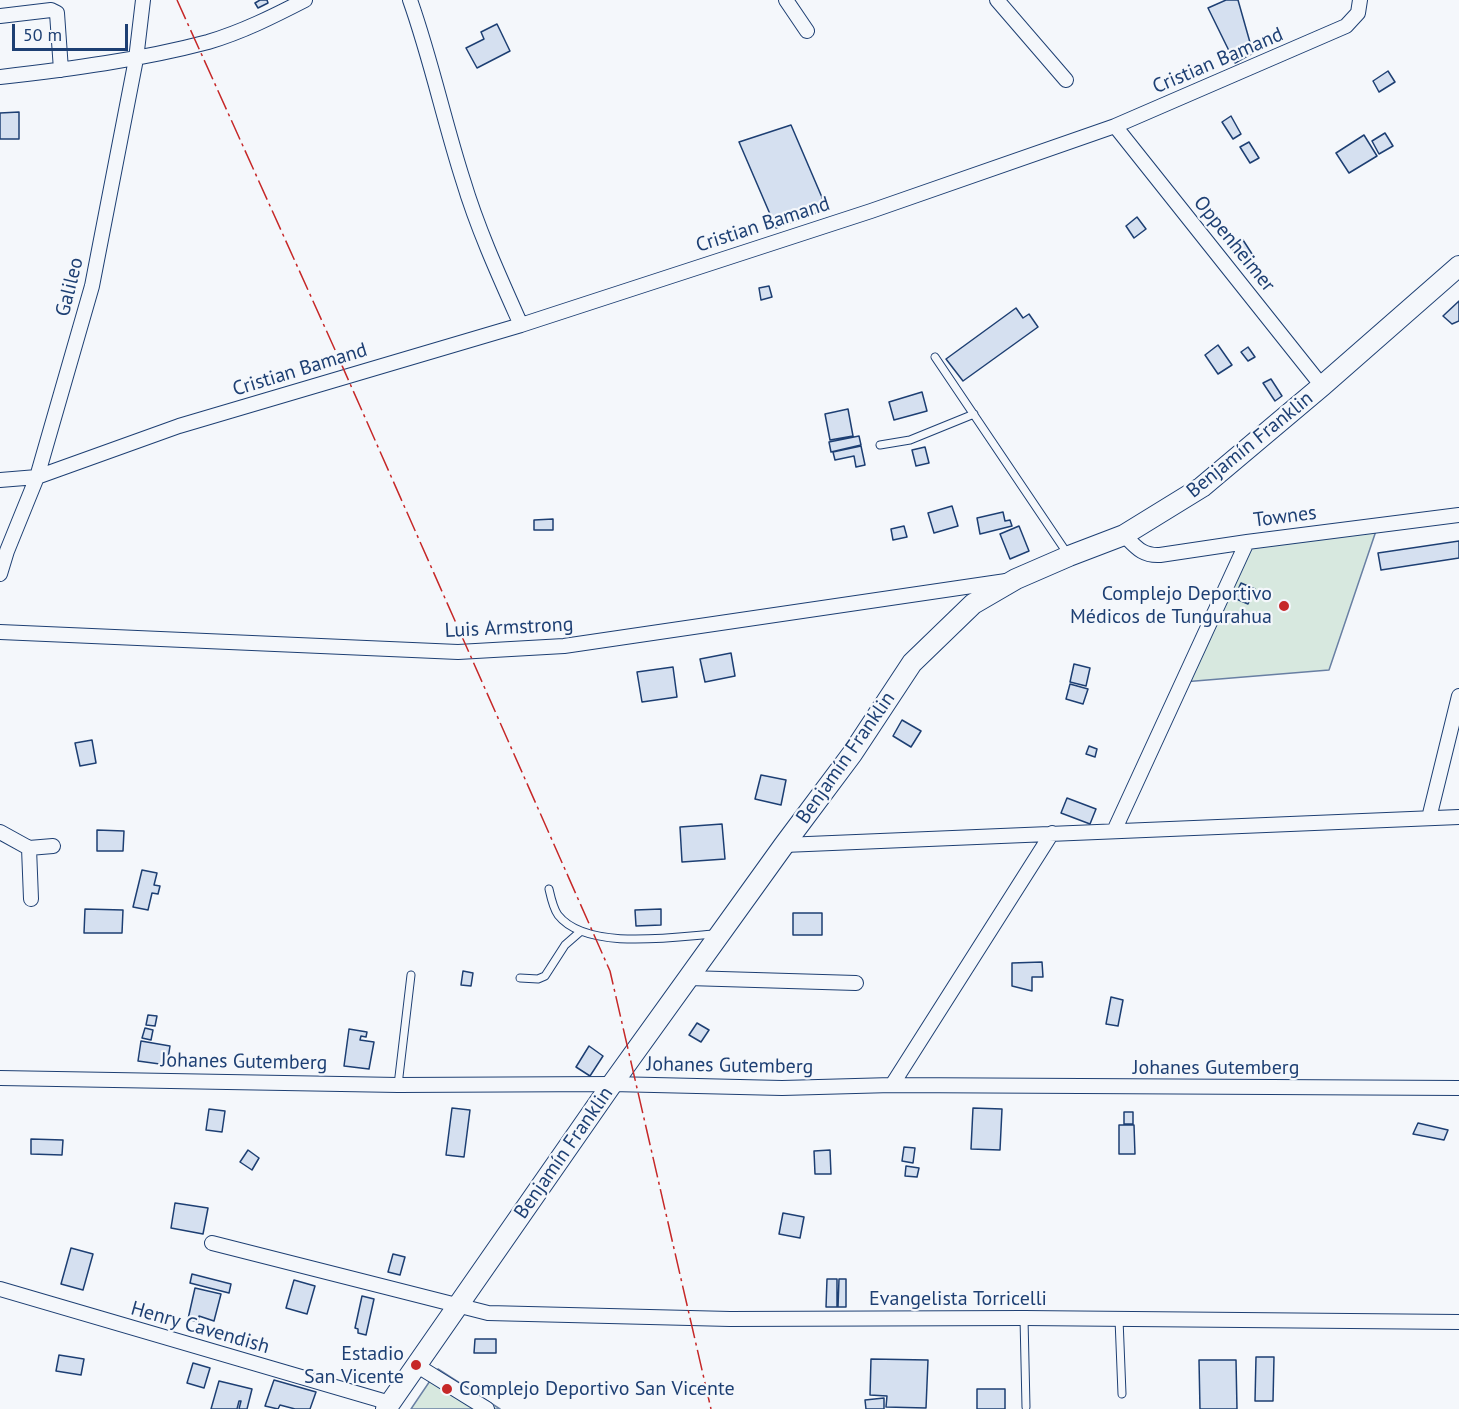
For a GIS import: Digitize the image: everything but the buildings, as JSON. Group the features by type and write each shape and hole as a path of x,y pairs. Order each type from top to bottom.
{"street":[{"name":"Galileo","path":"0,574 37,477 92,285 136,59 143,0"},
{"path":"0,77 136,59 210,41 256,25 305,0"},
{"path":"410,0 463,181 494,263 521,325"},
{"path":"786,0 807,31"},
{"path":"997,0 1066,80"},
{"name":"Cristian Bamand","path":"0,480 37,477 179,426 521,325 871,211 1115,126 1346,26 1358,12 1360,0"},
{"path":"0,16 51,10 57,13 61,70"},
{"name":"Oppenheimer","path":"1115,126 1322,386"},
{"name":"Benjamín Franklin","path":"388,1406 612,1084 784,844 852,754 912,663 973,604 1016,579 1124,535 1202,487 1459,266"},
{"name":"Townes","path":"1124,535 1140,551 1149,556 1459,515"},
{"path":"1114,831 1247,542"},
{"name":"Luis Armstrong","path":"0,632 458,652 564,646 1016,579"},
{"path":"1429,818 1459,696"},
{"path":"784,844 1459,817"},
{"path":"0,832 29,848 52,846"},
{"path":"892,1085 1052,833"},
{"path":"29,848 31,899"},
{"path":"688,978 856,983"},
{"name":"Johanes Gutemberg","path":"0,1078 398,1085 612,1084 782,1088 892,1085 1459,1088"},
{"name":"Evangelista Torricelli","path":"212,1243 488,1313 730,1319 1024,1318 1459,1322"},
{"name":"Henry Cavendish","path":"0,1289 388,1406"},
{"path":"416,1365 487,1409"}],"lane":[{"path":"935,357 1069,556"},
{"path":"880,445 910,440 974,414"},
{"path":"549,889 558,915 581,931 628,940 720,934"},
{"path":"520,978 538,980 545,976 565,945 581,931"},
{"path":"398,1085 411,975"},
{"path":"1024,1318 1026,1407"},
{"path":"1119,1319 1122,1394"}],"shaded area":[{"name":"Complejo Deportivo Médicos de Tungurahua","path":"1378,525 1329,670 1183,682 1247,542"},
{"name":"Complejo Deportivo San Vicente","path":"438,1369 500,1409 411,1409"}],"power":[{"path":"177,0 336,352 610,971 711,1409"}],"place":[{"name":"Complejo Deportivo Médicos de Tungurahua","path":"1284,606"},
{"name":"Estadio San Vicente","path":"416,1365"},
{"name":"Complejo Deportivo San Vicente","path":"447,1389"}]}
